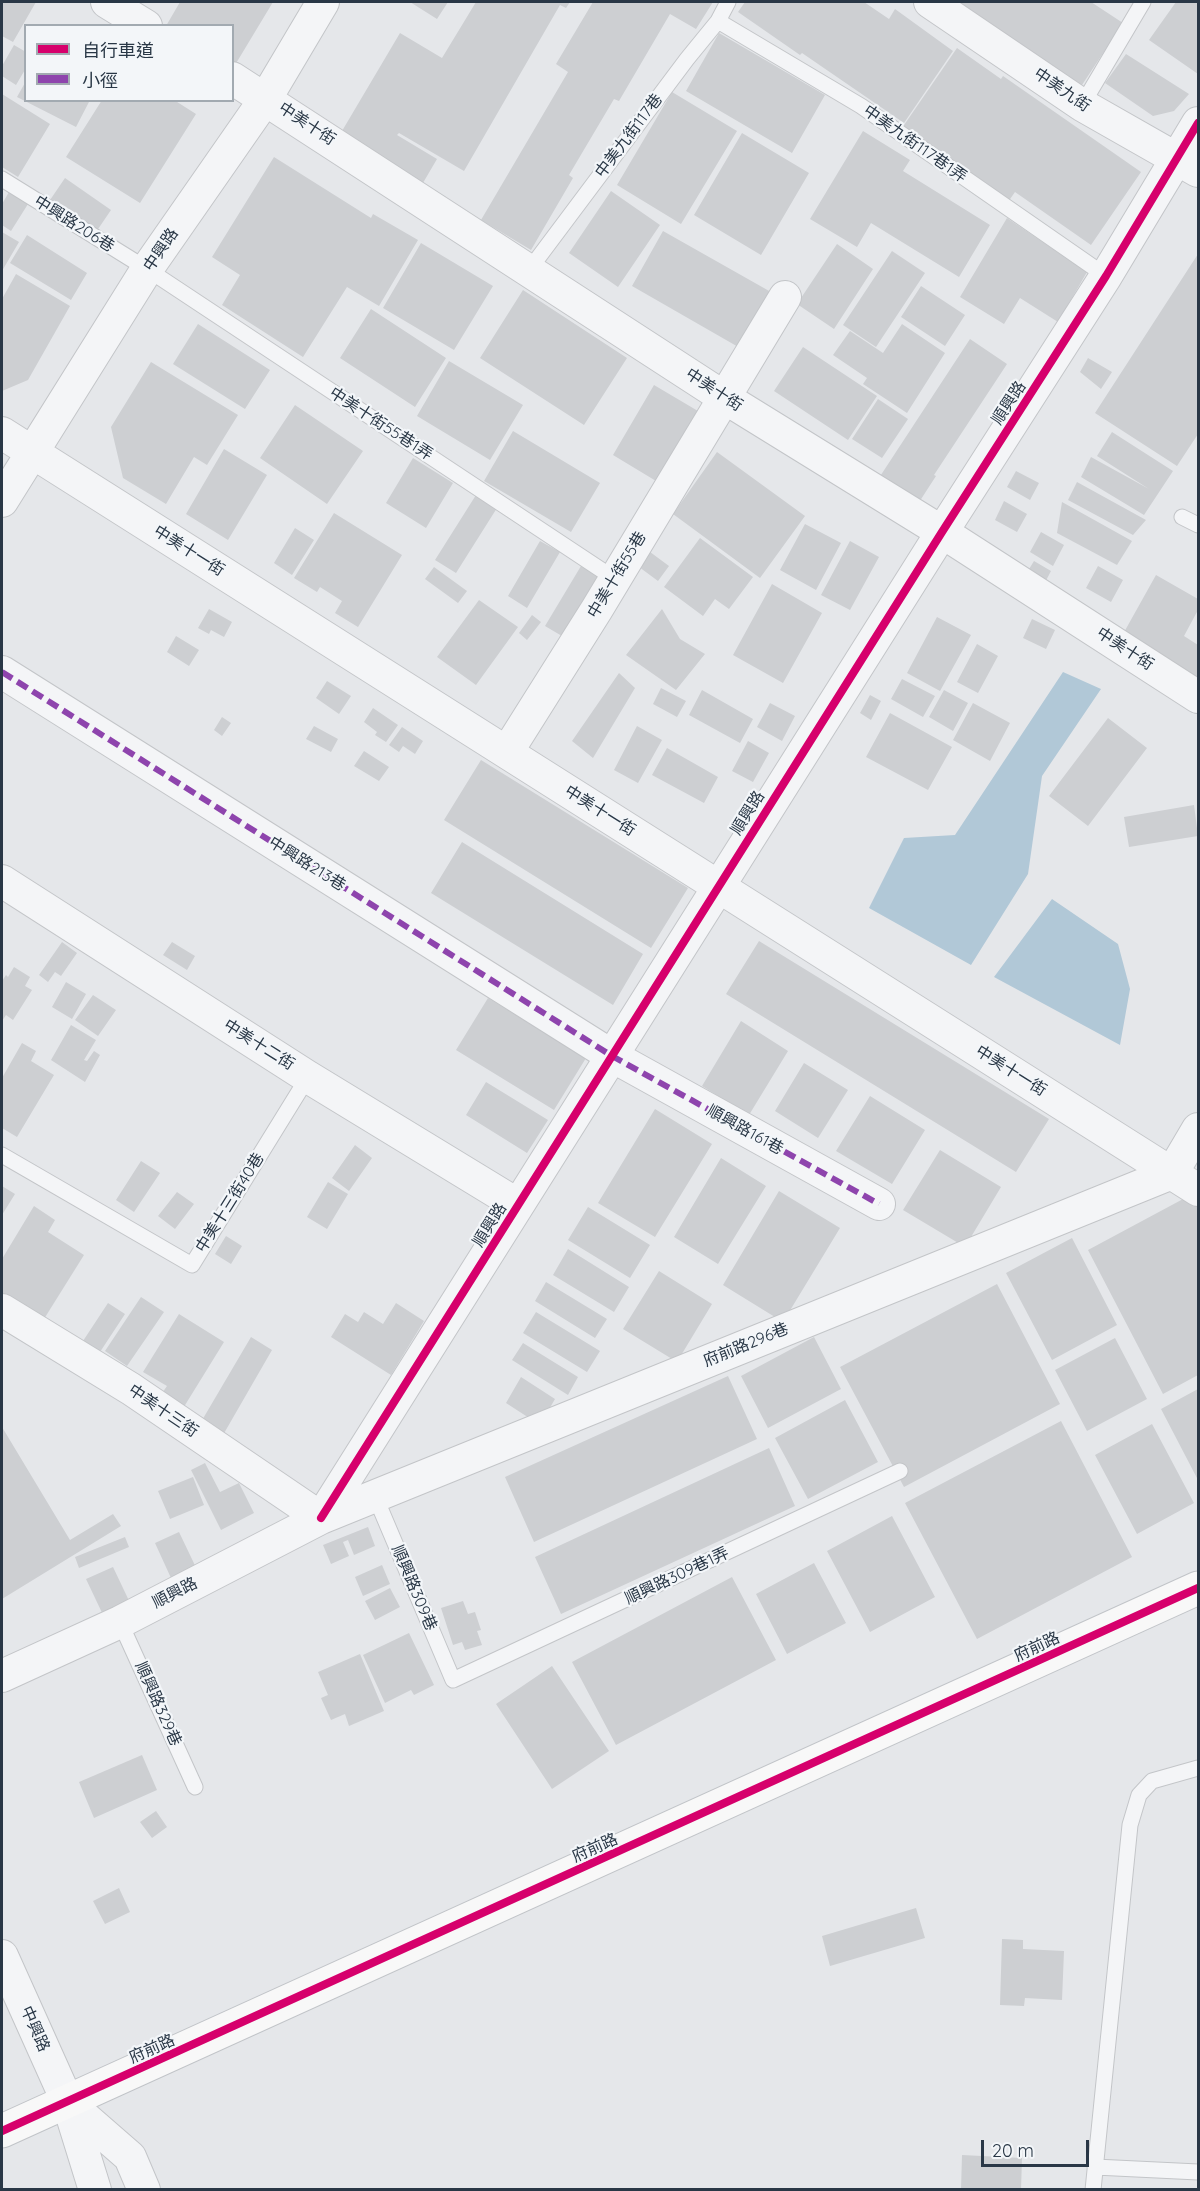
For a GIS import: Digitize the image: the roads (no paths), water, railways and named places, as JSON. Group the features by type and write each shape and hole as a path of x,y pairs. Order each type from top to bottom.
{"main road":[{"name":"府前路","path":"2,2132 1198,1588"}],"street":[{"path":"107,2 144,24"},
{"name":"中興路","path":"2,501 147,269 266,98 324,2"},
{"name":"中美九街","path":"930,2 1082,105 1187,165"},
{"name":"中美十街","path":"234,79 725,398 942,532 1198,697"},
{"name":"順興路","path":"2,1676 120,1622 321,1518 942,532 1106,276 1187,165 1198,123"},
{"name":"中美十街55巷","path":"507,752 615,579 785,297"},
{"name":"中美十一街","path":"2,433 1198,1190"},
{"name":"中興路213巷","path":"2,672 612,1056"},
{"name":"中美十二街","path":"2,881 308,1077 518,1205"},
{"name":"順興路161巷","path":"612,1056 879,1204"},
{"path":"1172,1173 1198,1129"},
{"name":"府前路296巷","path":"321,1518 1172,1173"},
{"name":"中美十三街","path":"2,1310 131,1389 321,1518"},
{"name":"中興路","path":"3,1964 68,2103 94,2190"},
{"path":"68,2103 130,2157 144,2190"}],"lane":[{"name":"中美九街117巷","path":"529,270 718,21 728,2"},
{"path":"1082,105 1143,2"},
{"name":"中美九街117巷1弄","path":"718,21 861,106 1106,276"},
{"name":"中興路206巷","path":"2,179 147,269"},
{"name":"中美十街55巷1弄","path":"147,269 615,579"},
{"path":"1182,517 1198,525"},
{"name":"中美十三街40巷","path":"2,1155 192,1265 308,1077"},
{"name":"順興路309巷1弄","path":"453,1680 900,1471"},
{"name":"順興路309巷","path":"375,1496 453,1680"},
{"name":"順興路329巷","path":"120,1622 195,1786"},
{"path":"1093,2190 1130,1825 1138,1795 1152,1781 1198,1768"},
{"path":"1095,2167 1198,2172"}],"water":[{"path":"1063,672 1101,689 1042,776 1028,874 971,965 869,908 904,838 955,835"},
{"path":"1052,899 1118,944 1130,989 1120,1045 994,977"}]}
